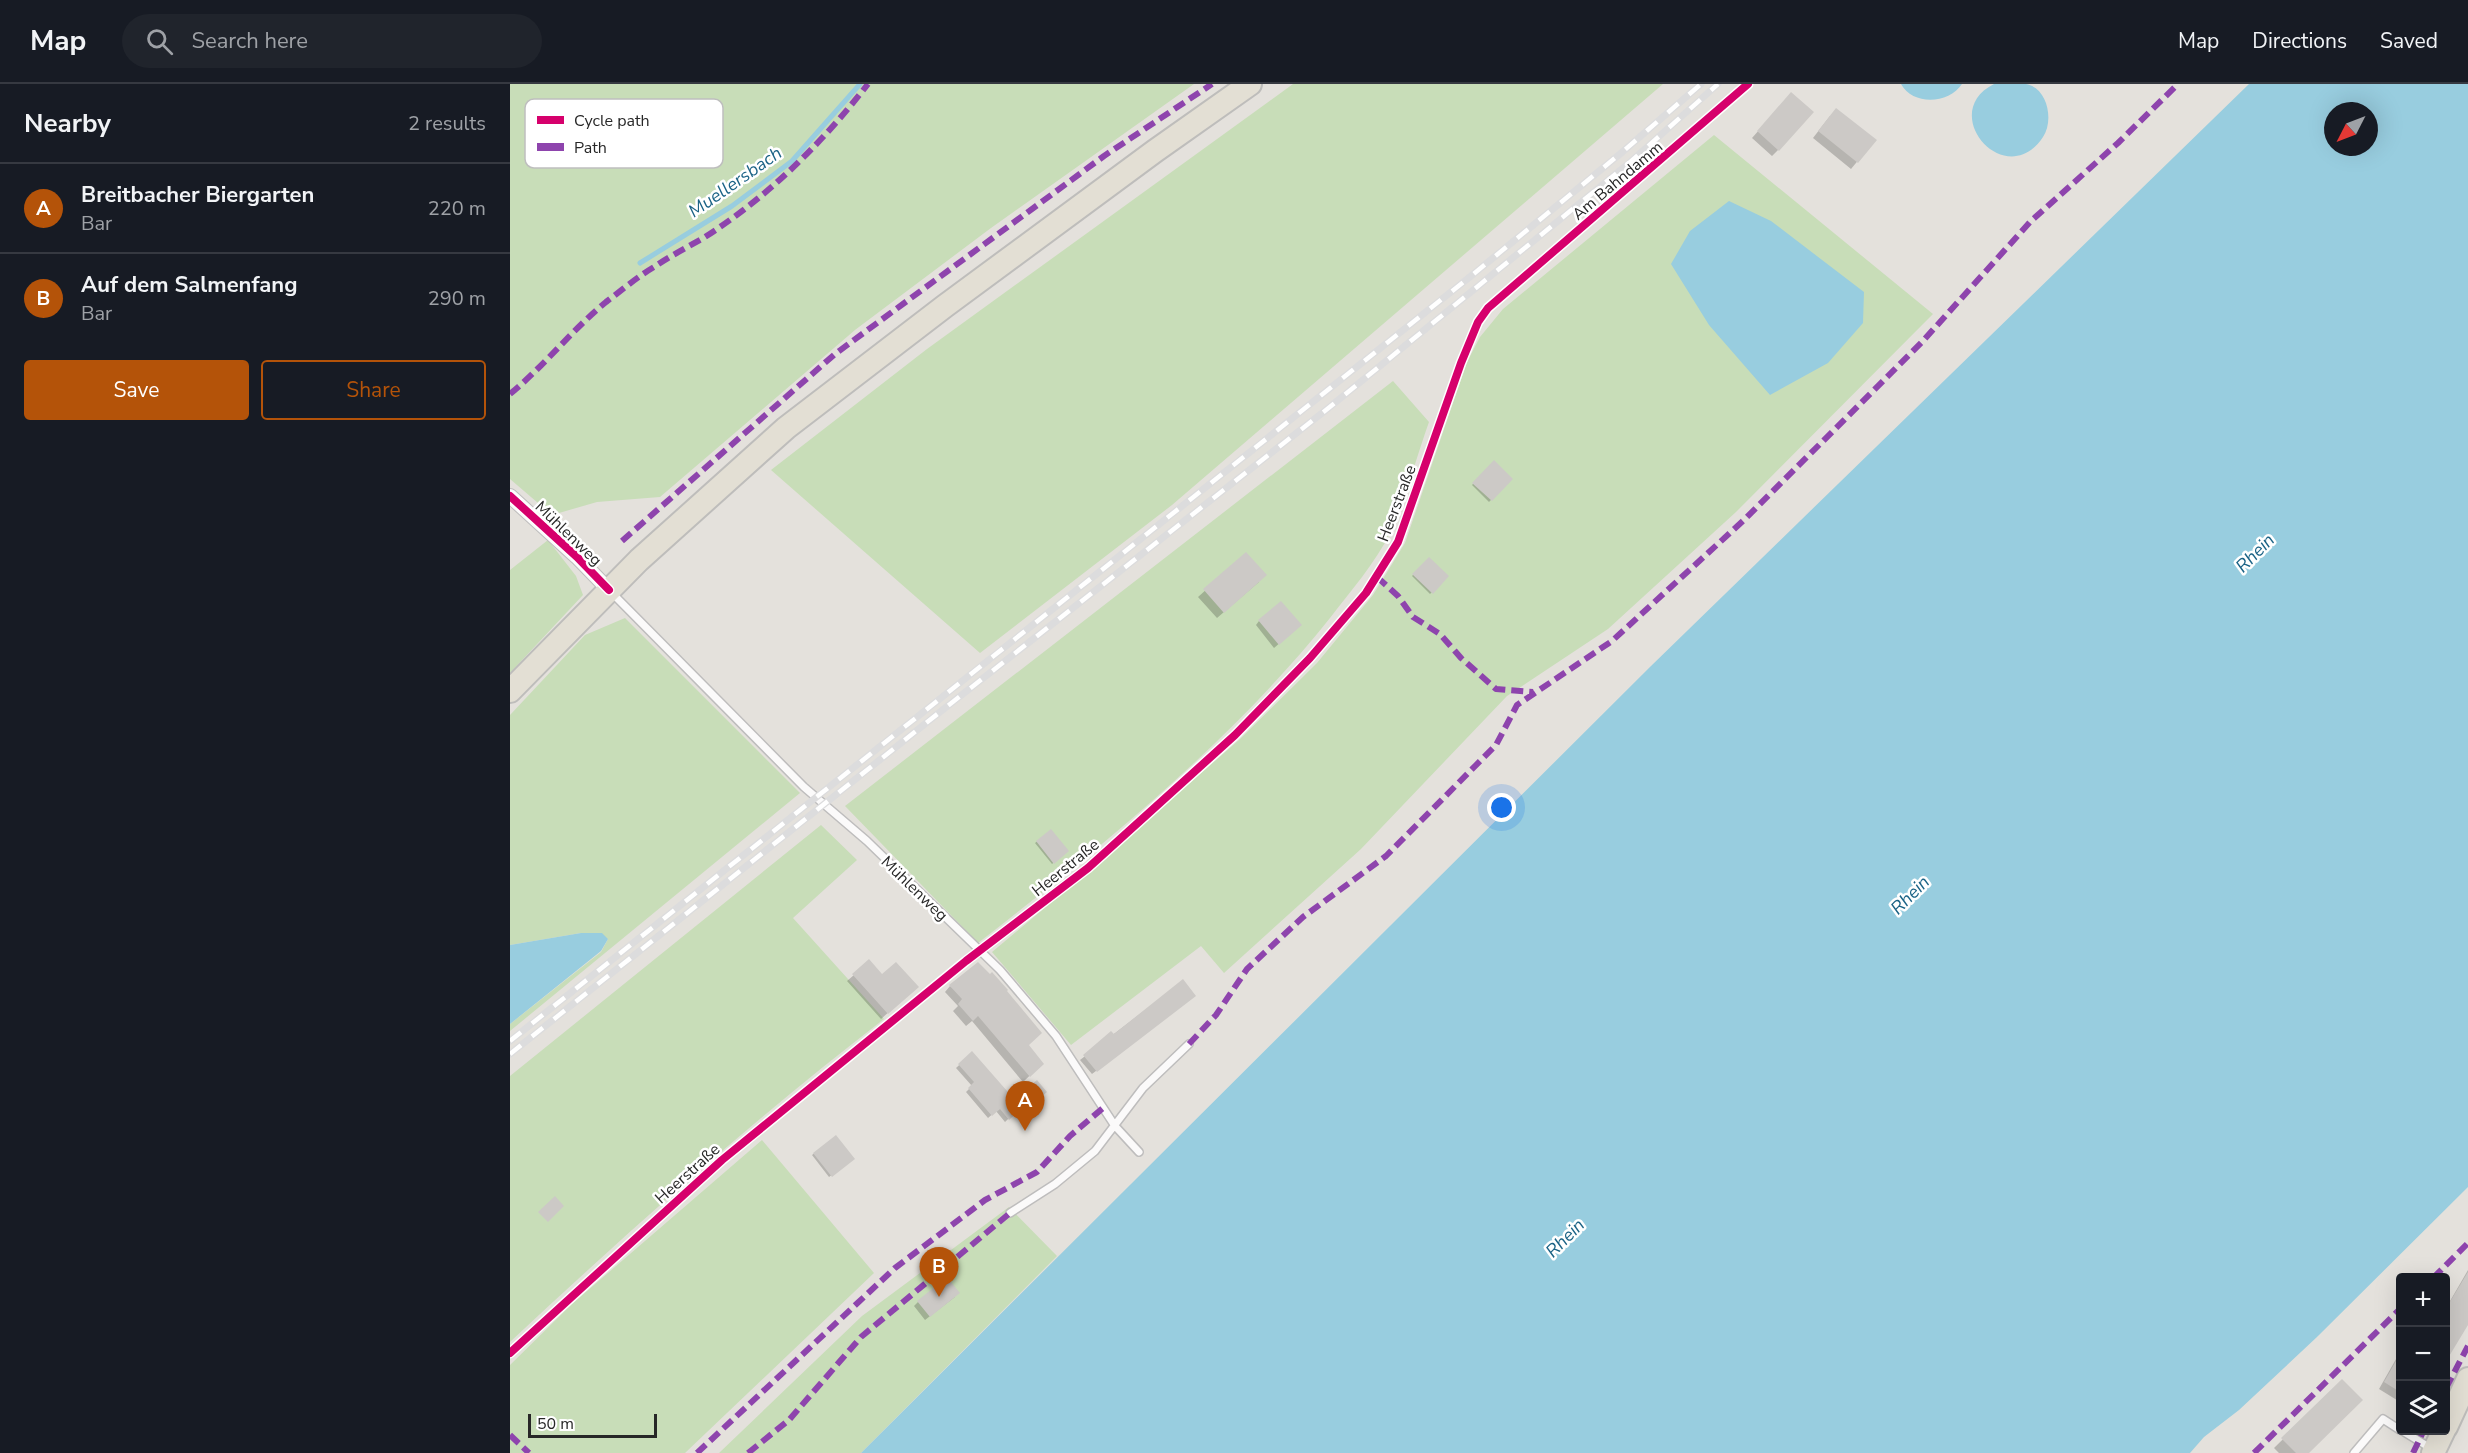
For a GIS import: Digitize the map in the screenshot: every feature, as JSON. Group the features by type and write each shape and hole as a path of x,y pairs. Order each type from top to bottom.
{"main road":[{"path":"510,691 639,560 786,428 843,383 1146,158 1250,84"},
{"path":"2439,1443 2468,1379"}],"street":[{"name":"Mühlenweg","path":"510,496 578,557 609,590"}],"lane":[{"name":"Am Bahndamm","path":"1501,295 1646,174 1748,84"},
{"name":"Heerstraße","path":"510,1353 722,1160 804,1091 1088,868 1235,735 1310,658 1365,593 1398,542 1461,363 1478,322 1501,295"},
{"name":"Mühlenweg","path":"609,590 804,787 867,841 980,951 1029,1003 1056,1036 1115,1126 1139,1152"},
{"path":"1010,1213 1055,1184 1095,1151 1143,1088 1189,1044"},
{"path":"2354,1453 2383,1419 2396,1427"},
{"path":"2416,1435 2439,1443"}],"green space":[{"path":"510,84 1194,84 991,228 855,330 660,497 597,502 552,515 510,479"},
{"path":"1293,84 1663,84 1172,505 980,653 771,470 927,349"},
{"path":"1714,135 1933,314 1736,512 1608,629 1507,696 1361,849 1224,973 1201,946 1071,1045 992,952 1239,740 1317,663 1373,595 1405,543 1467,362 1480,337 1503,309"},
{"path":"1393,381 1429,422 1396,520 1378,555 1362,577 1292,664 1208,750 1164,791 1072,869 978,943 845,806"},
{"path":"548,540 576,576 583,595 510,673 510,570"},
{"path":"625,618 800,793 510,1031 510,1024 601,952 608,939 581,933 510,945 510,715 585,635"},
{"path":"821,825 857,860 793,918 884,1019 787,1096 693,1176 510,1342 510,1076"},
{"path":"762,1140 874,1273 685,1453 510,1453 510,1365 572,1304"},
{"path":"1009,1207 1057,1256 861,1453 719,1453 862,1316"}],"water":[{"path":"1901,84 1962,84 1949,96 1931,100 1914,96"},
{"path":"1994,84 2026,84 2033,87 2044,98 2048,114 2046,130 2043,137 2028,152 2012,156 1996,152 1983,142 1974,128 1972,112 1978,97"},
{"name":"Rhein","path":"2249,84 2468,84 2468,1187 2317,1337 2239,1410 2204,1437 2190,1453 861,1453 1651,666"},
{"path":"1729,201 1771,221 1864,292 1863,323 1828,363 1770,395 1709,325 1671,264 1690,231"},
{"path":"581,933 602,933 608,939 601,951 510,1024 510,945"}],"building":[{"path":"1791,92 1814,112 1779,151 1757,131"},
{"path":"1836,108 1877,140 1858,163 1818,131"},
{"path":"1494,460 1513,479 1492,501 1472,483"},
{"path":"1246,552 1267,575 1224,613 1203,589"},
{"path":"1429,557 1449,576 1433,594 1412,574"},
{"path":"1281,601 1302,625 1279,645 1258,620"},
{"path":"1051,829 1069,851 1054,864 1036,841"},
{"path":"869,959 882,974 896,962 919,987 888,1014 852,974"},
{"path":"978,962 990,974 992,972 1042,1033 1029,1045 1044,1064 1030,1077 978,1016 973,1021 958,1004 962,999 949,985"},
{"path":"1183,979 1196,996 1097,1072 1083,1055 1111,1031 1114,1034"},
{"path":"972,1051 1022,1108 1009,1120 1000,1109 992,1116 968,1088 974,1082 958,1064"},
{"path":"1037,1080 1047,1092 1029,1107 1019,1095"},
{"path":"836,1135 855,1159 832,1177 813,1153"},
{"path":"555,1196 564,1206 548,1222 538,1212"},
{"path":"2468,1272 2468,1325 2450,1355 2450,1327 2450,1302"},
{"path":"947,1277 960,1293 930,1317 917,1301"},
{"path":"2396,1361 2396,1390 2384,1382"},
{"path":"2342,1379 2363,1400 2309,1453 2296,1453 2281,1438"}],"waterway":[{"name":"Muellersbach","path":"640,263 732,206 792,161 860,84"}],"railway":[{"path":"510,1041 1471,276 1620,154 1701,84"},
{"path":"510,1054 945,708 1326,410 1628,164 1718,84"}],"marked path":[{"path":"510,394 606,302 648,271 705,237 773,186 813,148 868,84"},
{"path":"622,541 835,354 1104,156 1212,84"},
{"path":"1189,1044 1216,1015 1247,969 1303,917 1386,856 1496,745 1517,705 1612,641 1744,520 1922,342 2031,221 2118,143 2178,84"},
{"path":"1377,577 1398,596 1413,617 1440,634 1461,658 1496,689 1533,692"},
{"path":"697,1453 895,1268 985,1200 1037,1172 1070,1136 1103,1108"},
{"path":"748,1453 789,1420 861,1337 1010,1213"},
{"path":"2438,1273 2468,1243"},
{"path":"2254,1453 2396,1313"},
{"path":"2450,1381 2468,1346"},
{"path":"510,1435 529,1453"},
{"path":"2413,1453 2422,1435"}],"cycle path":[{"path":"510,1353 722,1160 966,961 1088,868 1235,735 1310,658 1366,593 1398,542 1461,363 1478,322 1488,308 1748,84"},
{"path":"510,496 577,557 609,590"}],"place":[{"name":"Breitbacher Biergarten","path":"1025,1131"},
{"name":"Auf dem Salmenfang","path":"939,1297"}]}
